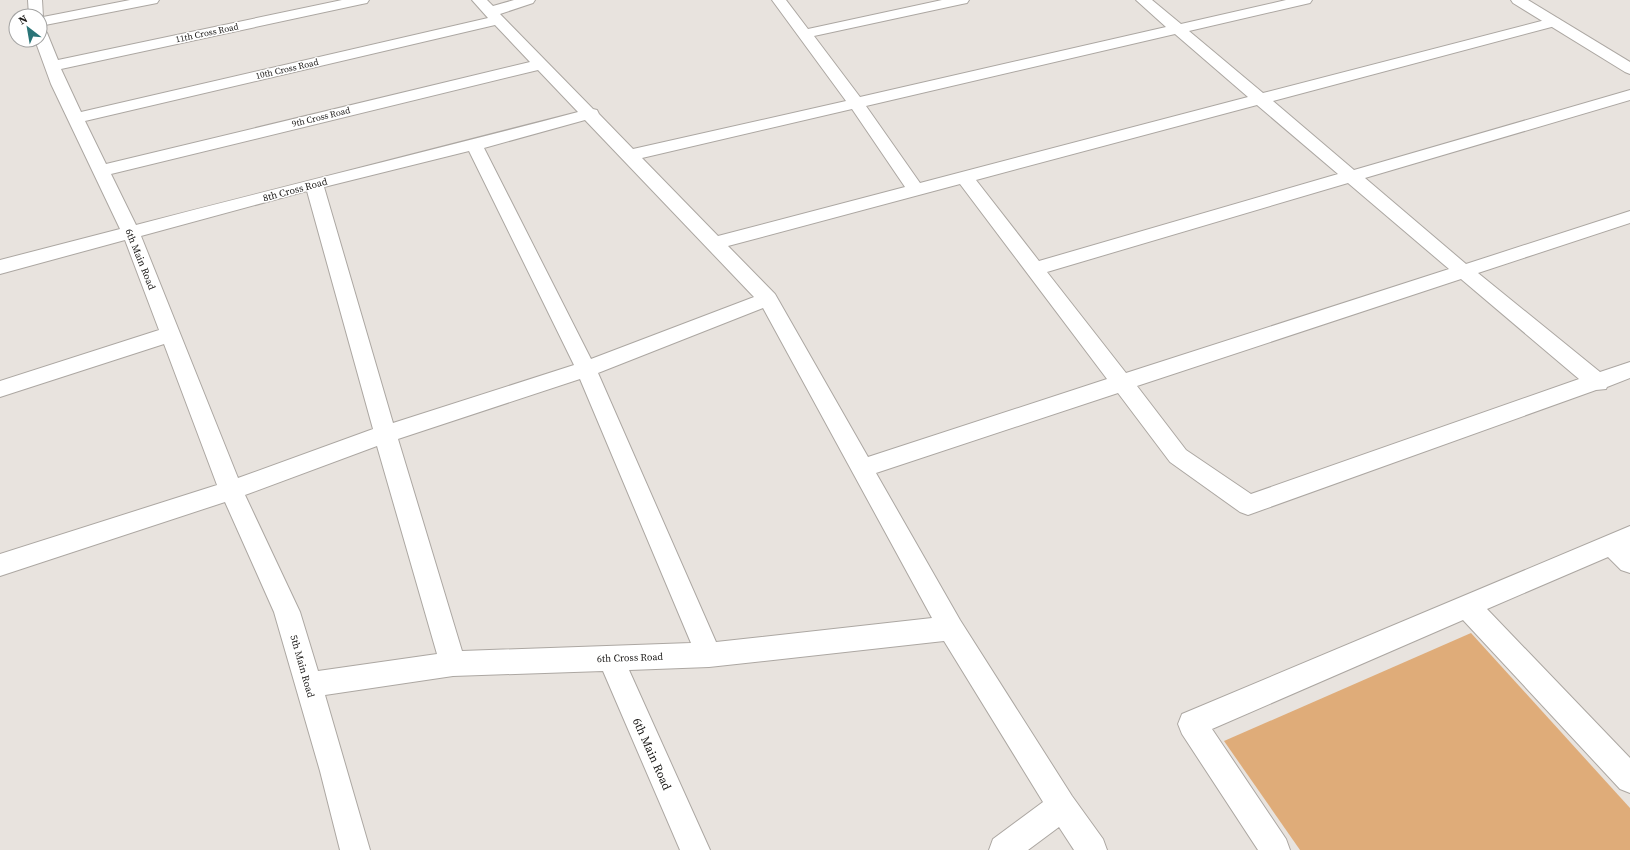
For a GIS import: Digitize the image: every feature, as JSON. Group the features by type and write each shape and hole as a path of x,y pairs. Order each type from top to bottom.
{"street":[{"path":"48,20 152,0"},
{"name":"11th Cross Road","path":"53,66 362,0"},
{"name":"10th Cross Road","path":"76,118 528,0"},
{"path":"779,0 856,103 916,190"},
{"path":"804,34 962,0"},
{"path":"1143,0 1463,272 1598,383"},
{"path":"630,155 1305,0"},
{"path":"1518,0 1630,69"},
{"path":"490,10 768,299 951,628 1062,806 1092,850"},
{"path":"715,243 1554,22"},
{"name":"6th Main Road","path":"46,48 60,84 131,233 231,490"},
{"name":"9th Cross Road","path":"101,171 542,64"},
{"path":"1034,269 1630,95"},
{"name":"8th Cross Road","path":"0,267 314,184 474,145 591,114"},
{"path":"474,145 586,369 709,655"},
{"path":"964,177 1178,456 1248,505 1598,383 1630,370"},
{"path":"314,184 385,434 453,664"},
{"path":"862,468 1121,382 1630,217"},
{"path":"0,564 231,490 385,434 586,369 768,299"},
{"path":"0,389 170,334"},
{"name":"5th Main Road","path":"231,490 287,612 355,850"},
{"path":"1276,850 1192,724 1621,540 1630,562"},
{"path":"1467,606 1630,779"},
{"name":"6th Cross Road","path":"309,685 453,664 709,655 951,628"},
{"name":"6th Main Road","path":"610,658 695,850"},
{"path":"1004,850 1062,806"}],"shaded area":[{"path":"1471,633 1630,808 1630,850 1300,850 1224,741"}]}
